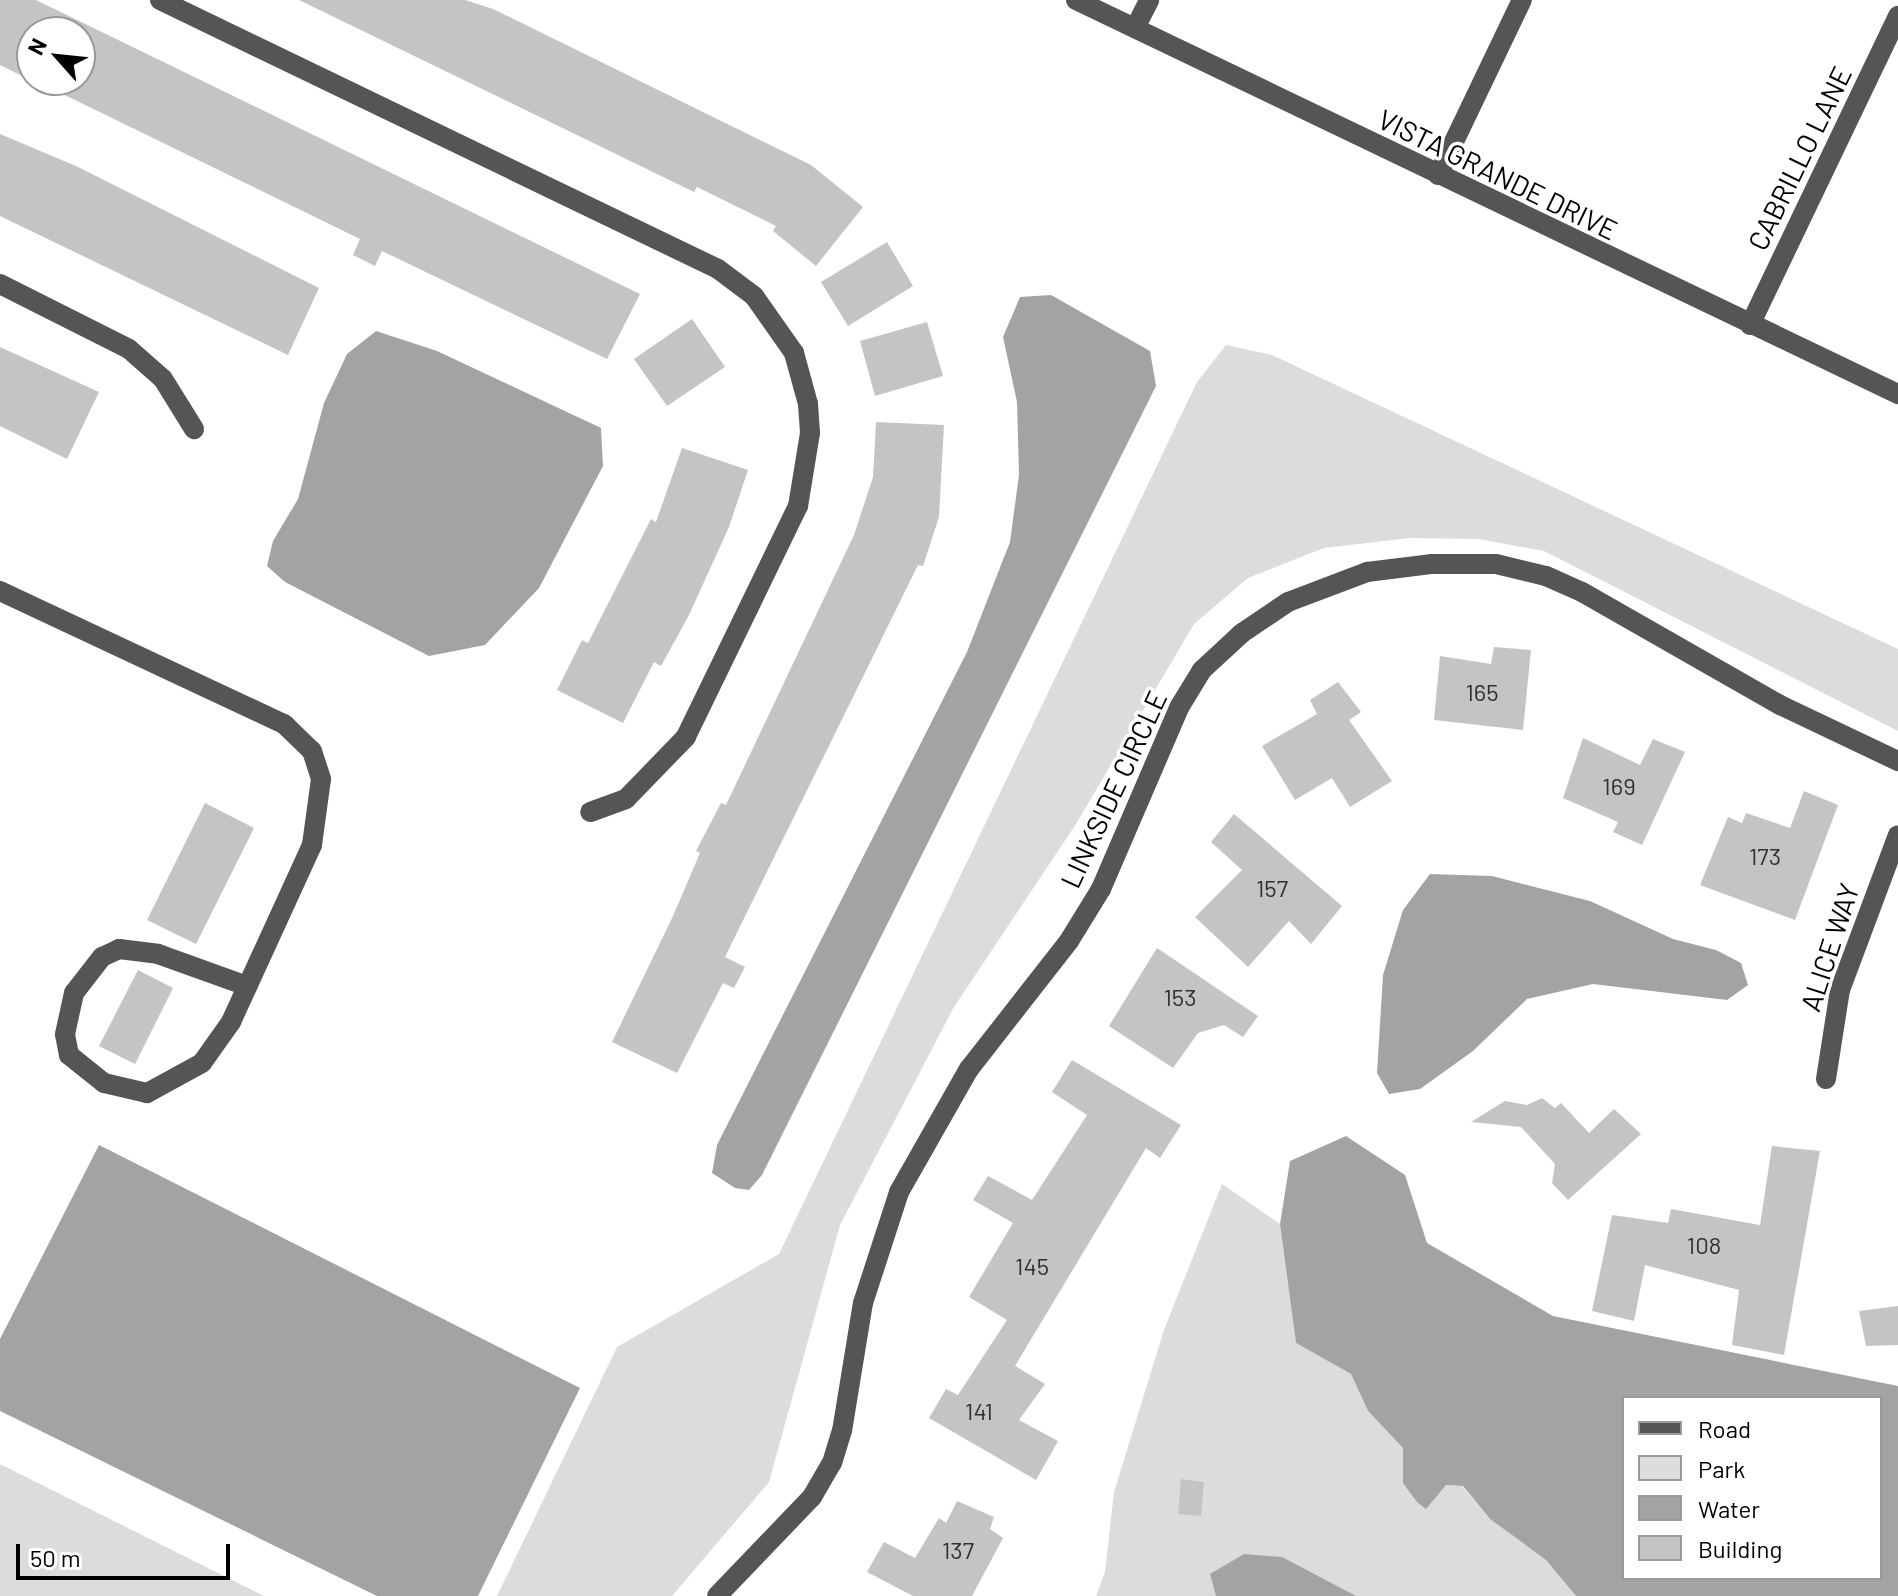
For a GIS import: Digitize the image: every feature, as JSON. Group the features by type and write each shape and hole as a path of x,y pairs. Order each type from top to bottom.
{"street":[{"path":"160,0 718,269 754,296 794,353 808,404 810,433 798,506 686,737 626,799 590,812"},
{"name":"VISTA GRANDE DRIVE","path":"1076,0 1898,394"},
{"path":"1135,28 1149,0"},
{"path":"1438,175 1522,0"},
{"name":"CABRILLO LANE","path":"1750,325 1898,16"},
{"path":"0,284 129,349 163,379 194,429"},
{"name":"LINKSIDE CIRCLE","path":"717,1596 812,1497 832,1463 842,1431 863,1303 899,1192 969,1069 1069,941 1101,889 1180,706 1202,670 1242,633 1288,602 1367,572 1431,564 1496,564 1546,576 1582,592 1780,705 1898,761"},
{"path":"0,591 284,724 312,751 321,779 318,826 247,986 214,1049 170,1085 147,1093 125,1091 83,1070 69,1055 65,1034 74,993 102,957 119,949 158,954 247,986"},
{"name":"ALICE WAY","path":"1826,1079 1840,990 1898,835"}],"green space":[{"path":"1226,345 1272,355 1898,649 1898,731 1544,551 1478,539 1410,538 1324,548 1248,578 1194,624 1076,824 954,1007 840,1225 769,1482 672,1596 497,1596 617,1347 779,1254 1197,382"},
{"path":"1222,1184 1280,1224 1296,1343 1351,1374 1368,1411 1403,1448 1403,1483 1462,1486 1490,1519 1546,1560 1576,1596 1096,1596 1105,1572 1114,1492 1164,1330"},
{"path":"0,1464 264,1596 0,1596"}],"water":[{"path":"1051,295 1150,351 1156,386 762,1175 749,1190 735,1188 712,1173 717,1145 967,652 1010,542 1019,475 1017,402 1003,337 1020,297"},
{"path":"376,331 437,351 601,428 603,466 539,588 485,645 429,656 285,582 267,566 273,541 298,499 324,403 347,354"},
{"path":"1430,874 1492,876 1590,901 1673,939 1716,950 1741,963 1748,985 1727,1000 1593,984 1527,999 1473,1051 1420,1089 1389,1094 1377,1073 1383,975 1403,910"},
{"path":"1346,1136 1405,1175 1427,1243 1553,1316 1898,1386 1898,1596 1576,1596 1546,1560 1490,1519 1463,1486 1446,1485 1426,1509 1403,1483 1403,1448 1368,1411 1351,1374 1296,1343 1280,1224 1290,1161"},
{"path":"99,1145 580,1388 478,1596 377,1596 0,1411 0,1339"},
{"path":"1244,1554 1282,1557 1356,1596 1216,1596 1210,1574"}],"building":[{"path":"0,0 36,0 69,16 16,16 16,73 0,65"},
{"path":"299,0 465,0 493,9 811,165 863,207 816,266 773,231 776,226 697,187 694,192"},
{"path":"96,29 640,294 607,359 382,251 375,266 353,255 360,239 67,96 96,96"},
{"path":"0,134 76,166 319,288 288,355 0,216"},
{"path":"887,242 913,286 848,326 821,282"},
{"path":"692,319 725,367 667,406 634,359"},
{"path":"927,322 943,376 875,396 860,341"},
{"path":"0,347 99,392 67,459 0,426"},
{"path":"876,422 944,425 939,517 923,566 918,565 725,957 745,967 734,988 723,983 677,1073 612,1042 673,916 700,853 696,851 721,803 726,805 854,535 873,477"},
{"path":"682,448 748,470 729,527 689,615 661,666 654,662 623,723 557,690 582,640 588,643 651,519 656,522"},
{"path":"1494,647 1531,650 1523,730 1434,720 1440,656 1491,664"},
{"path":"1338,682 1361,712 1349,720 1392,781 1350,807 1332,778 1295,800 1262,746 1317,714 1310,700"},
{"path":"1583,738 1640,765 1653,739 1685,752 1642,845 1613,832 1618,822 1563,798"},
{"path":"1804,791 1838,805 1795,920 1700,885 1728,817 1742,823 1746,813 1790,828"},
{"path":"205,803 254,828 196,944 147,920"},
{"path":"1234,814 1342,906 1311,944 1289,921 1248,967 1195,917 1242,870 1211,842"},
{"path":"1157,948 1258,1016 1243,1037 1224,1025 1198,1033 1173,1068 1109,1026"},
{"path":"138,970 173,988 135,1064 99,1046"},
{"path":"1072,1060 1181,1125 1160,1158 1146,1148 1015,1366 1045,1384 1019,1420 1058,1441 1036,1480 929,1418 946,1389 958,1395 1007,1320 969,1297 1013,1223 973,1200 988,1176 1032,1200 1087,1115 1052,1092"},
{"path":"1542,1098 1555,1108 1561,1103 1589,1133 1614,1109 1641,1134 1568,1200 1552,1183 1555,1164 1521,1127 1471,1122 1505,1101 1527,1105"},
{"path":"1772,1146 1820,1151 1784,1355 1732,1345 1739,1290 1645,1265 1634,1321 1592,1311 1612,1215 1668,1223 1671,1209 1760,1225"},
{"path":"1898,1306 1898,1345 1866,1346 1859,1311"},
{"path":"1181,1479 1204,1482 1201,1516 1178,1514"},
{"path":"957,1501 994,1517 990,1529 1003,1538 972,1596 913,1596 867,1572 884,1542 915,1558 939,1518 946,1523"}]}
